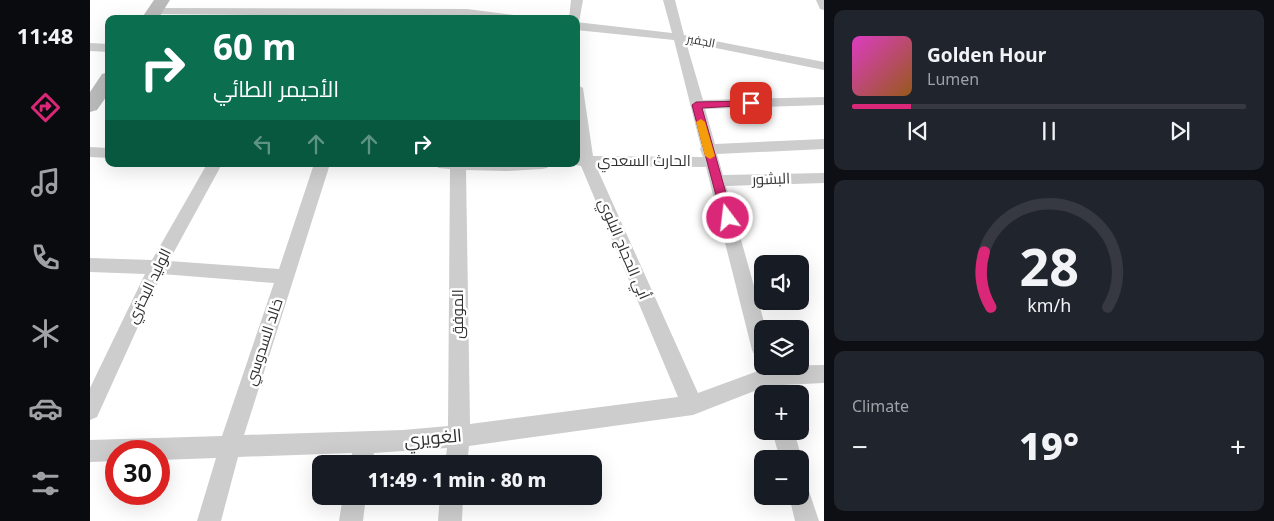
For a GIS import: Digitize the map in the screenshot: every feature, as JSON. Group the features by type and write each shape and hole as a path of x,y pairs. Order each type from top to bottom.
{"street":[{"path":"280,15 288,0"},
{"path":"467,15 468,0"},
{"path":"575,15 577,0"},
{"path":"669,0 754,320"},
{"path":"822,0 824,7"},
{"path":"155,10 259,15"},
{"name":"الجفير","path":"580,26 678,37 824,66"},
{"path":"90,47 105,48"},
{"path":"90,106 105,84"},
{"path":"696,105 824,101"},
{"name":"الحارث السعدي","path":"581,161 710,155 824,144"},
{"name":"أبي الحجاج البلوي","path":"580,145 581,161 683,385 694,404"},
{"path":"90,152 105,152"},
{"name":"الوليد البحتري","path":"90,410 157,267 212,167"},
{"name":"خالد السدوسي","path":"209,521 230,446 321,167"},
{"name":"الموفق","path":"457,455 459,436 458,167"},
{"name":"البشور","path":"718,181 824,178"},
{"path":"90,265 157,267 285,277"},
{"name":"الغويري","path":"90,452 365,442 459,436 694,404 770,379 824,374"},
{"path":"363,455 365,442"},
{"path":"351,521 354,505"},
{"path":"450,521 451,505"},
{"path":"802,505 806,521"}],"slow traffic":[{"path":"701,122 710,156"}],"route":[{"path":"728,218 696,105 751,103"}]}
